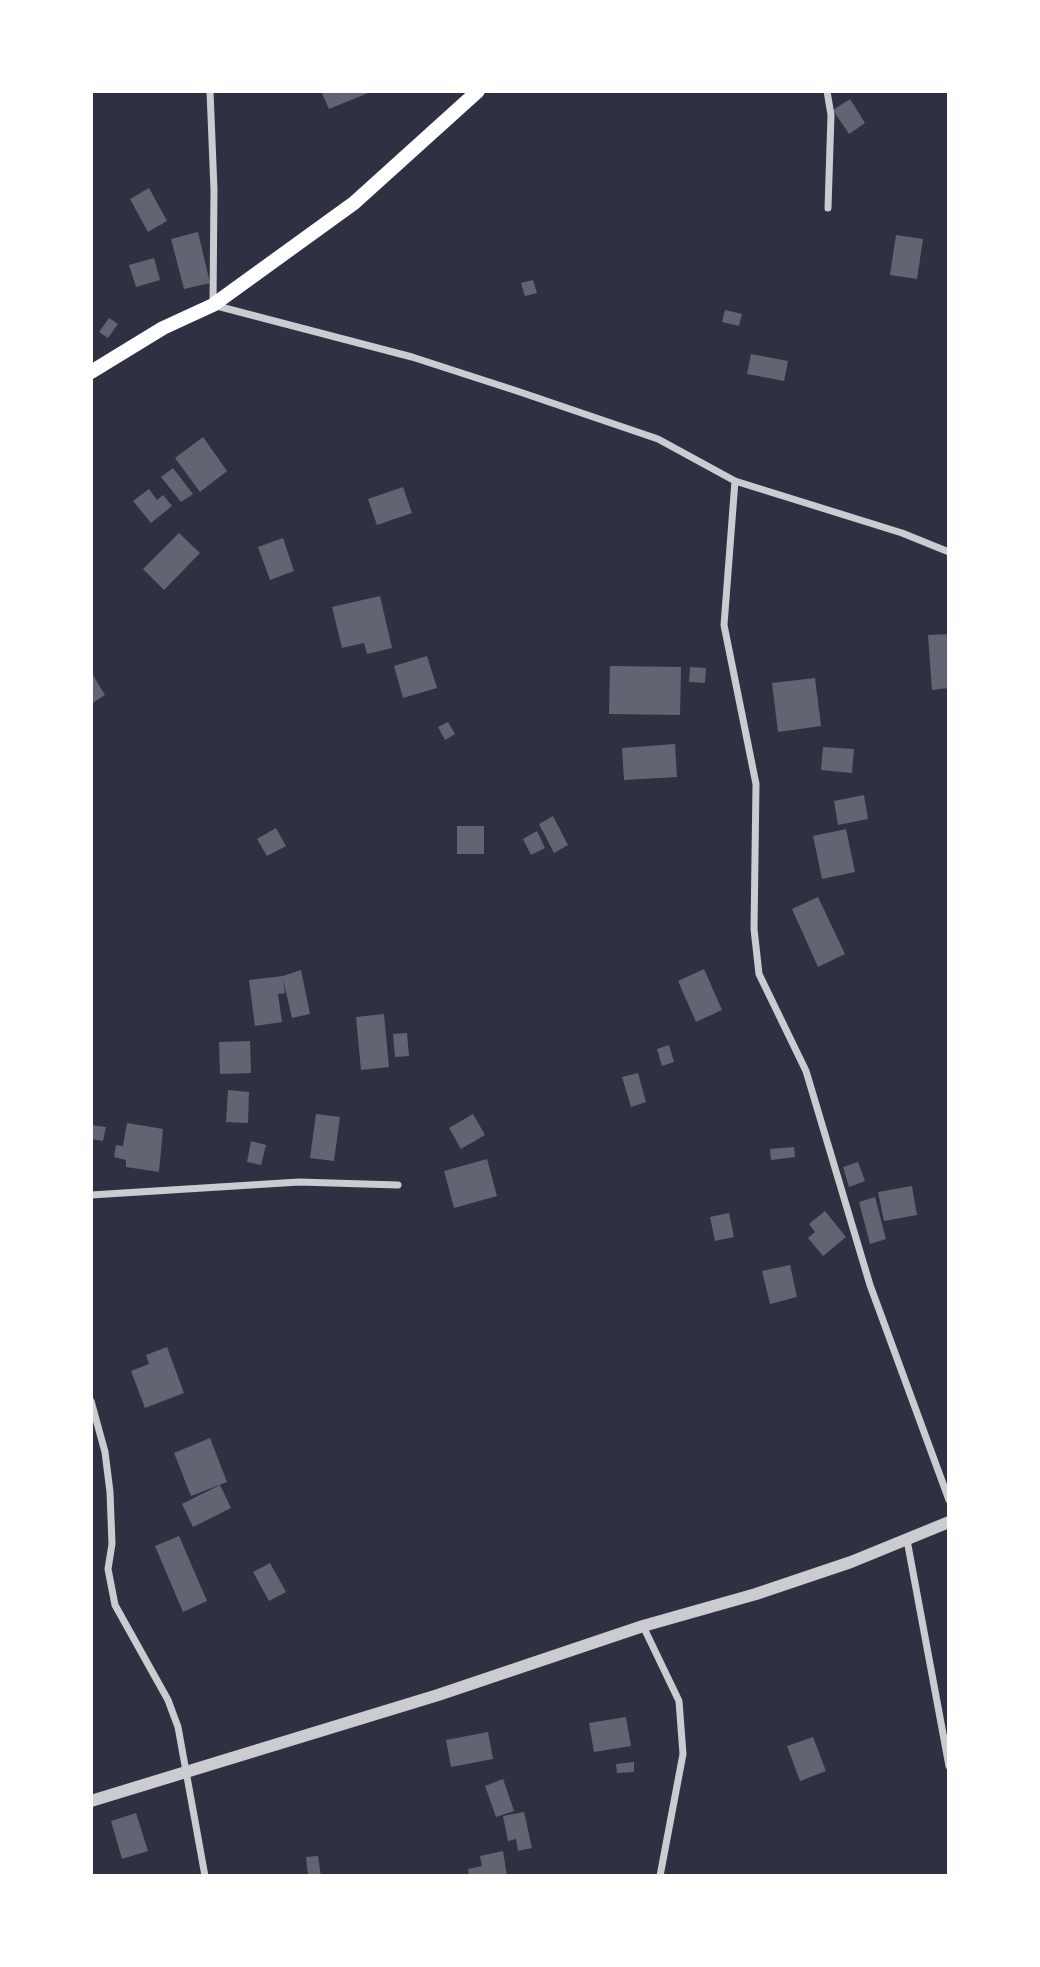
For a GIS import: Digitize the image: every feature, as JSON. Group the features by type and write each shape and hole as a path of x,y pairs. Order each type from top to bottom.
{"main road":[{"path":"91,372 163,328 213,305 354,203 478,91"}],"street":[{"path":"210,91 214,190 213,305 412,357 555,404 658,439 735,481 902,533 949,552"},
{"path":"827,91 831,115 828,208"},
{"path":"735,481 724,625 756,784 754,929 759,974 806,1071 870,1284 949,1500"},
{"path":"91,1195 299,1182 398,1185"},
{"path":"91,1401 105,1452 110,1492 112,1544 108,1569 115,1605 168,1700 178,1727 188,1770 205,1876"},
{"path":"91,1801 438,1695 643,1626 756,1594 907,1540 949,1522"},
{"path":"907,1540 949,1766"},
{"path":"643,1626 679,1701 683,1754 660,1876"}],"building":[{"path":"321,91 373,91 329,109"},
{"path":"850,99 865,123 849,134 833,110"},
{"path":"149,188 167,221 148,232 130,199"},
{"path":"198,232 210,283 184,289 171,239"},
{"path":"896,235 923,239 917,279 890,275"},
{"path":"154,258 160,280 136,287 129,265"},
{"path":"533,280 537,293 525,296 521,283"},
{"path":"725,310 742,314 739,326 722,322"},
{"path":"109,318 118,324 108,338 99,332"},
{"path":"751,354 788,361 784,381 747,374"},
{"path":"203,437 227,471 200,492 175,458"},
{"path":"173,468 193,494 181,502 161,477"},
{"path":"403,487 412,513 377,525 368,499"},
{"path":"149,489 157,500 163,495 172,506 151,523 133,501"},
{"path":"179,533 200,553 164,590 143,569"},
{"path":"283,538 294,571 270,580 258,547"},
{"path":"380,596 392,648 367,654 364,643 342,648 332,607"},
{"path":"949,634 949,688 932,690 928,635"},
{"path":"427,656 437,688 403,698 394,666"},
{"path":"610,666 681,667 680,715 609,714"},
{"path":"690,667 706,668 705,683 689,682"},
{"path":"91,672 105,695 91,704"},
{"path":"815,678 821,726 778,732 772,683"},
{"path":"448,722 455,734 445,740 438,727"},
{"path":"675,744 677,777 624,780 622,748"},
{"path":"823,747 854,749 852,773 821,770"},
{"path":"864,795 868,819 838,825 834,801"},
{"path":"553,816 568,845 554,853 539,824"},
{"path":"457,826 484,826 484,854 457,854"},
{"path":"276,828 286,846 267,856 257,839"},
{"path":"846,829 855,872 822,879 813,836"},
{"path":"537,831 545,848 531,855 523,839"},
{"path":"818,897 845,954 818,967 792,909"},
{"path":"704,969 722,1010 696,1022 678,981"},
{"path":"301,970 310,1014 292,1018 283,979 285,993 278,994 282,1022 255,1026 249,980 283,976"},
{"path":"384,1014 389,1067 361,1070 356,1017"},
{"path":"407,1033 409,1056 395,1057 393,1034"},
{"path":"250,1041 251,1073 220,1074 219,1042"},
{"path":"669,1045 674,1062 662,1066 657,1049"},
{"path":"638,1073 646,1102 631,1107 622,1077"},
{"path":"228,1090 249,1092 248,1123 226,1122"},
{"path":"316,1114 340,1117 334,1161 310,1158"},
{"path":"473,1114 485,1135 461,1149 449,1128"},
{"path":"127,1123 163,1129 159,1172 126,1167 126,1160 114,1157 116,1145 123,1146"},
{"path":"91,1125 106,1127 103,1141 91,1139"},
{"path":"251,1141 266,1145 261,1165 247,1162"},
{"path":"794,1147 795,1157 771,1160 770,1149"},
{"path":"487,1159 497,1196 454,1208 444,1171"},
{"path":"858,1162 865,1181 849,1187 843,1167"},
{"path":"912,1186 917,1215 884,1221 878,1192"},
{"path":"875,1197 886,1239 870,1244 859,1202"},
{"path":"825,1211 846,1237 823,1256 808,1238 815,1232 809,1224"},
{"path":"729,1213 734,1237 715,1241 710,1217"},
{"path":"790,1265 797,1297 770,1304 762,1271"},
{"path":"167,1347 184,1393 145,1408 131,1371 149,1364 146,1355"},
{"path":"210,1438 227,1482 191,1496 174,1453"},
{"path":"220,1485 231,1508 193,1527 182,1504"},
{"path":"179,1536 207,1601 183,1612 155,1546"},
{"path":"270,1563 286,1592 269,1601 253,1572"},
{"path":"626,1717 631,1746 594,1752 589,1723"},
{"path":"488,1732 493,1759 451,1767 446,1740"},
{"path":"813,1737 826,1771 800,1781 787,1746"},
{"path":"634,1762 634,1772 617,1773 616,1764"},
{"path":"503,1779 514,1811 496,1817 485,1786"},
{"path":"524,1812 532,1848 518,1851 516,1839 508,1841 503,1816"},
{"path":"136,1813 148,1851 122,1859 111,1821"},
{"path":"503,1851 507,1876 469,1876 468,1869 482,1866 480,1856"},
{"path":"318,1856 321,1876 308,1876 306,1857"}]}
